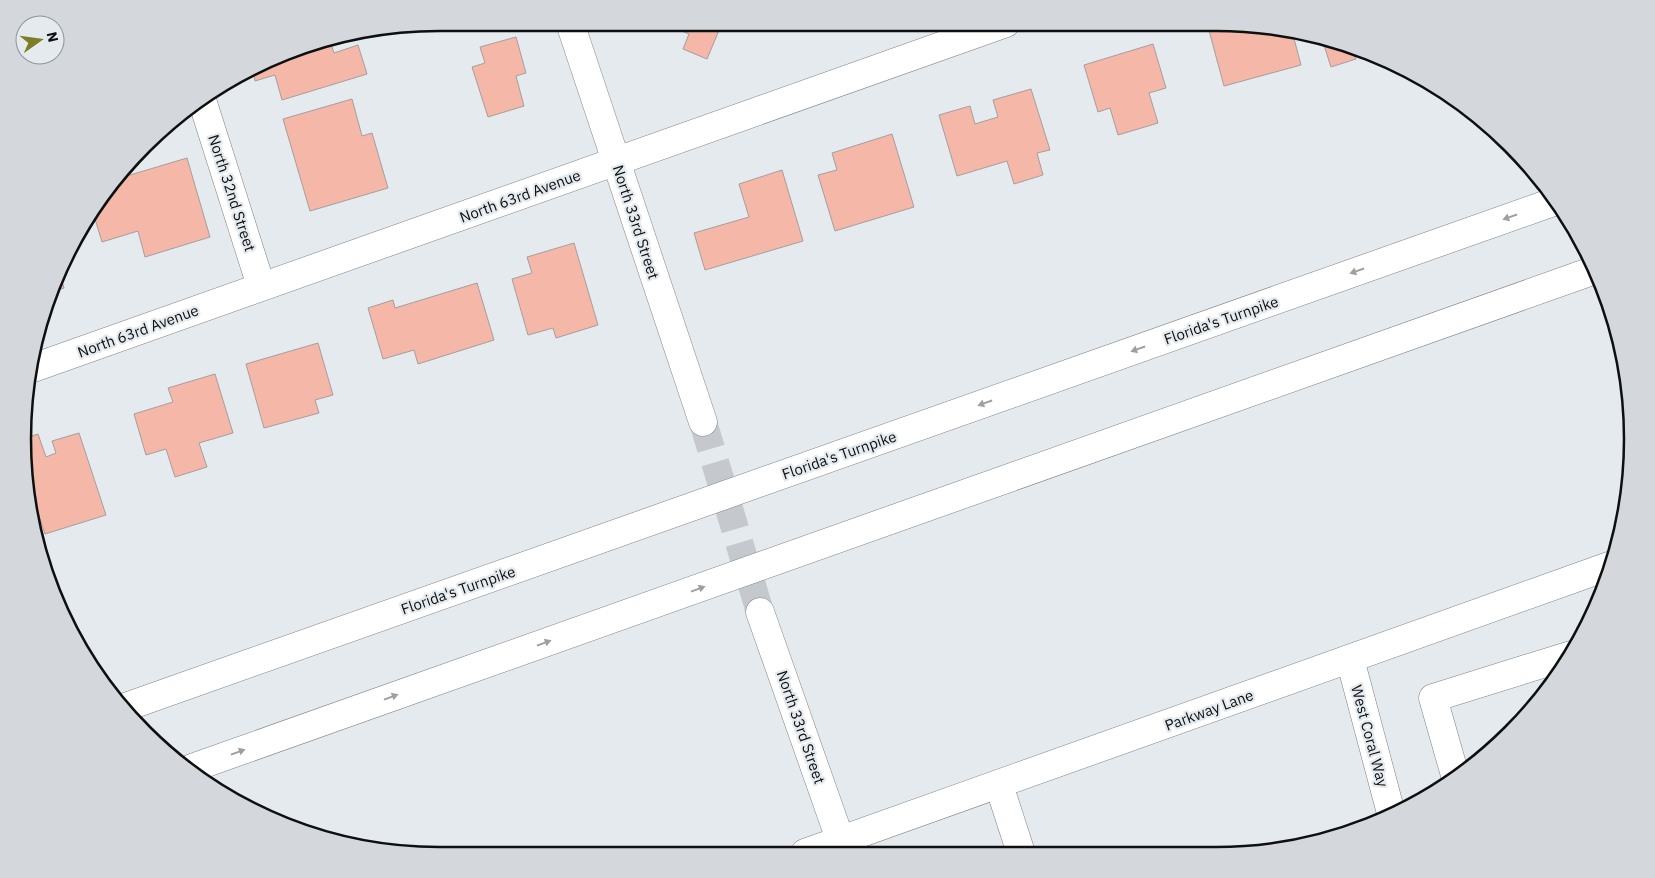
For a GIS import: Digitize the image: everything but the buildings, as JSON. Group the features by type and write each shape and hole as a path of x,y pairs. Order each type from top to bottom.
{"main road":[{"name":"North 33rd Street","path":"573,31 703,422"},
{"name":"North 63rd Avenue","path":"38,366 616,161 967,31"},
{"name":"North 32nd Street","path":"204,106 261,286"},
{"name":"Florida's Turnpike","path":"130,705 1549,204"},
{"path":"197,766 1588,273"},
{"name":"Parkway Lane","path":"850,847 999,786 1603,568"},
{"name":"North 33rd Street","path":"760,612 842,847"},
{"name":"West Coral Way","path":"1350,659 1389,808"},
{"path":"1453,770 1433,698 1560,659"},
{"path":"999,786 1019,847"}],"tunnel":[{"path":"703,422 760,612"}]}
